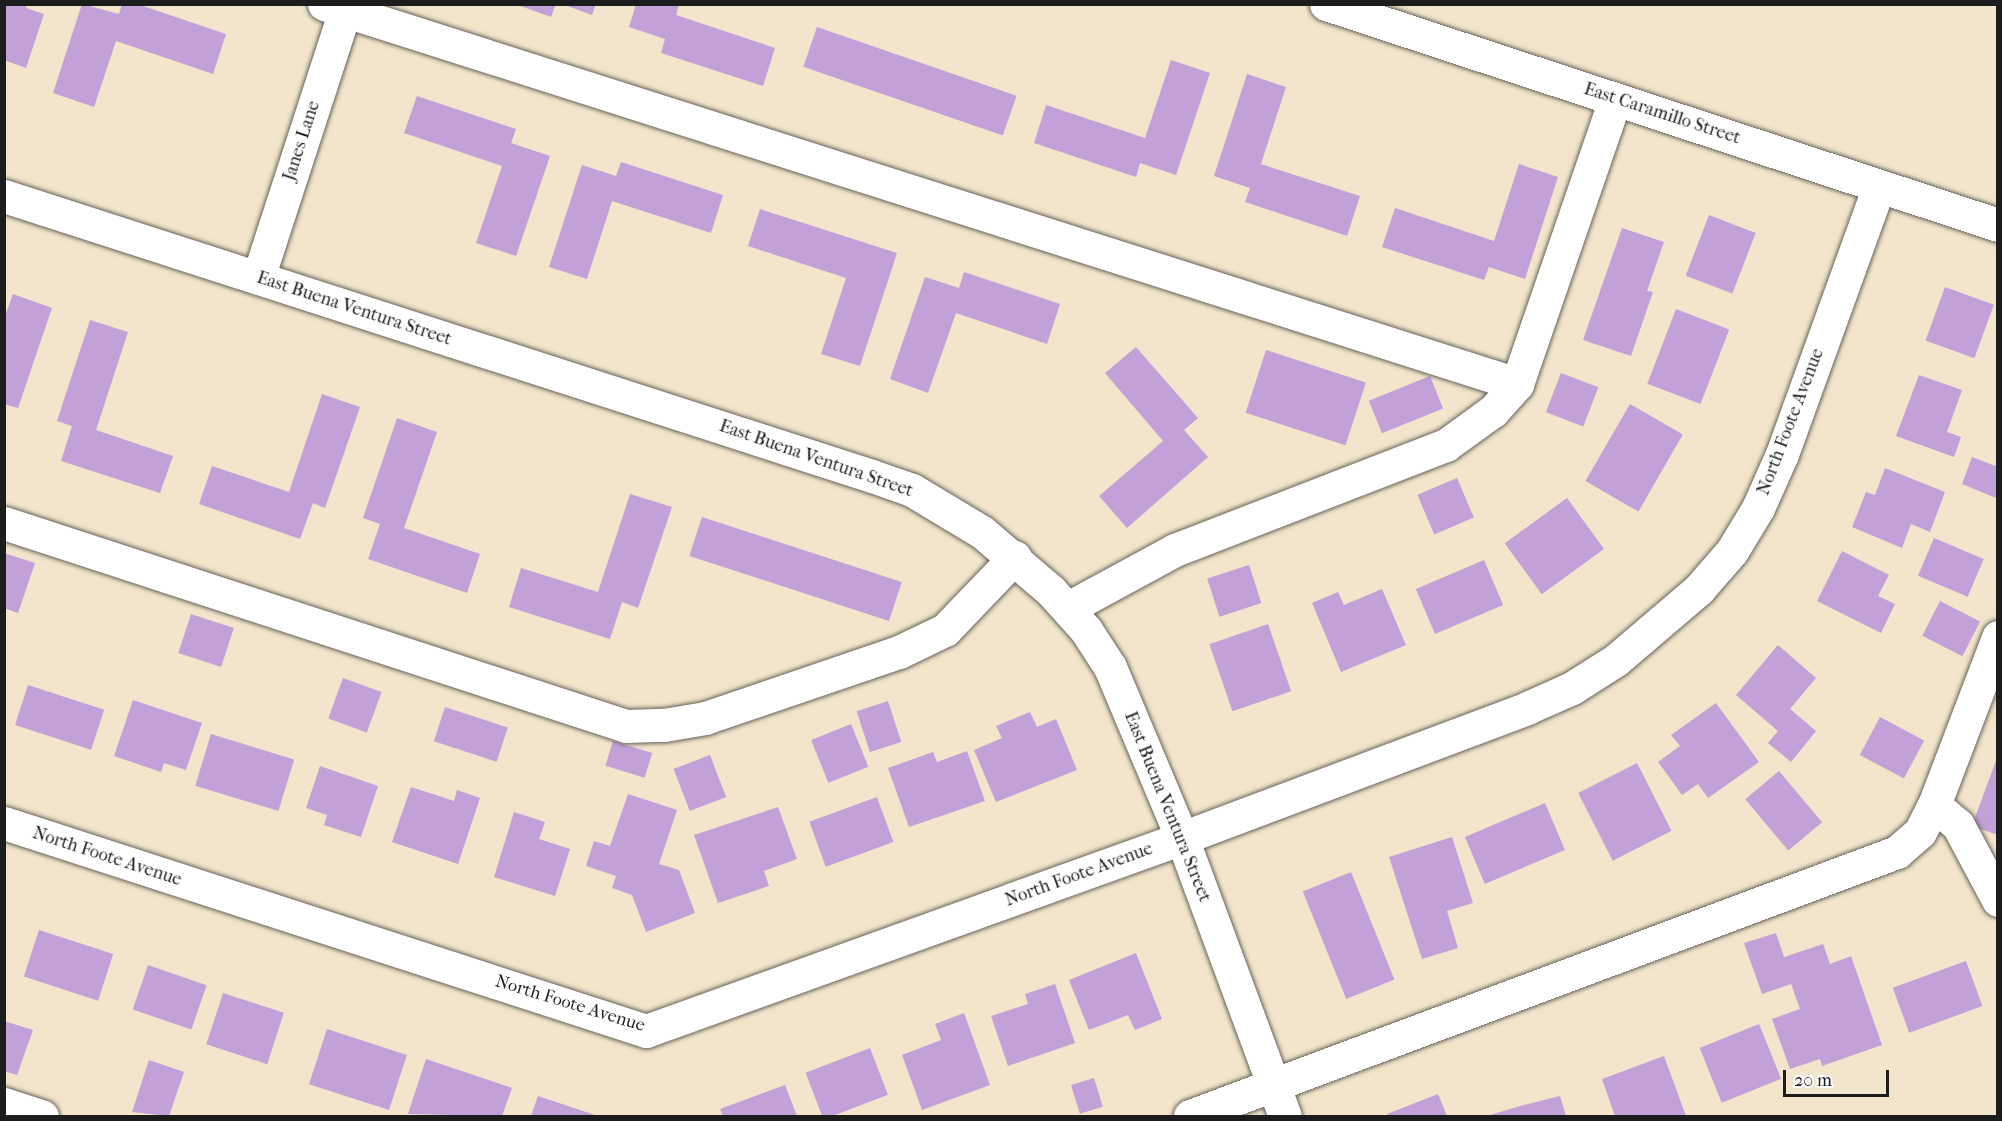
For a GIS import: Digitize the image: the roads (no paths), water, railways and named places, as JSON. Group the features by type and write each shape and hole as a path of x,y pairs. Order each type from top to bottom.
{"street":[{"name":"East Caramillo Street","path":"1326,4 1998,225"},
{"path":"338,7 1517,384"},
{"name":"Janes Lane","path":"258,278 338,7"},
{"path":"1068,609 1175,550 1446,445 1493,411 1517,384 1615,99"},
{"name":"North Foote Avenue","path":"4,823 646,1031 1182,838 1527,708 1572,688 1616,660 1699,589 1731,551 1758,508 1782,454 1879,186"},
{"name":"East Buena Ventura Street","path":"4,196 912,490 946,508 1015,557 1068,609 1110,667 1182,838 1285,1116"},
{"path":"4,524 626,726 664,725 705,718 899,652 945,630 1015,557"},
{"path":"1190,1116 1897,852 1920,832 1934,805 1990,681 1998,637"},
{"path":"1934,805 1958,825 1998,900"},
{"path":"4,1104 42,1116"}]}
